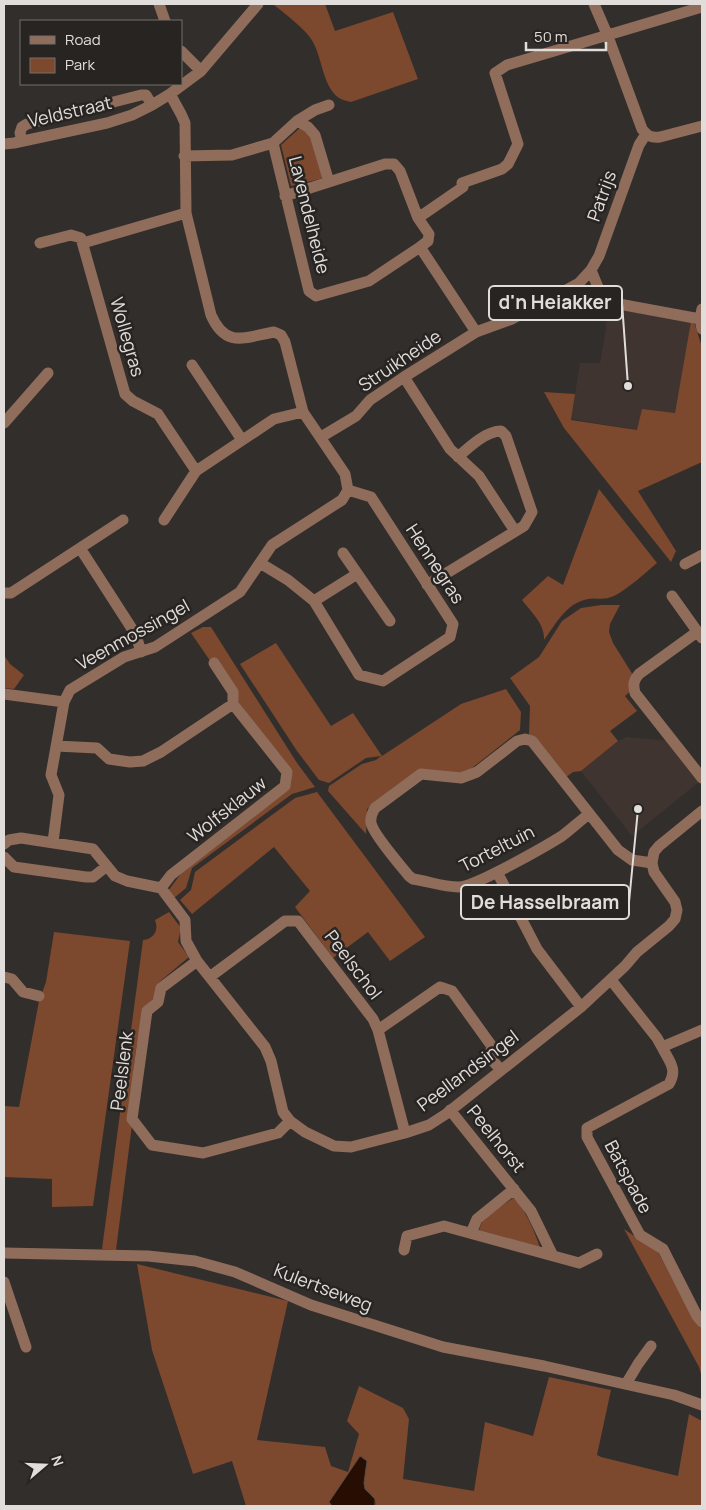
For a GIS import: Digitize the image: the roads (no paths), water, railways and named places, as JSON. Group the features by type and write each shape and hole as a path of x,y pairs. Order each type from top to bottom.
{"street":[{"path":"160,4 165,20"},
{"name":"Veldstraat","path":"4,144 107,123 132,115 152,105 201,71 258,4"},
{"path":"594,4 642,129 646,134 653,138 702,126"},
{"path":"418,218 463,185 502,169 508,164 518,144 495,73 507,64 702,7"},
{"path":"182,52 201,71"},
{"path":"170,94 184,123 186,213 211,315 216,326 233,339 245,339 274,332 281,335 285,342 302,412 345,474 348,490"},
{"name":"Veldstraat","path":"22,141 20,133 22,127 27,124 141,95 146,95 152,105"},
{"name":"Lavendelheide","path":"184,156 232,155 273,143 297,121 315,110 329,105"},
{"path":"297,121 308,127 315,136 329,182"},
{"name":"Patrijs","path":"512,318 579,283 591,270 599,256 639,145 646,134"},
{"name":"Lavendelheide","path":"273,143 310,291 316,296 369,281 420,246"},
{"path":"285,196 385,164 394,164 400,171 418,218 429,234 428,242 420,246 476,332"},
{"path":"40,243 71,235 81,238 83,243 186,213"},
{"name":"Wollegras","path":"83,243 125,394 133,401 158,414 196,470"},
{"path":"591,270 602,297 608,302 701,319"},
{"name":"Struikheide","path":"321,437 356,416 370,400 476,332 512,318"},
{"path":"192,365 242,440"},
{"path":"4,422 48,373"},
{"path":"404,377 450,449 479,476 515,531"},
{"path":"164,520 196,470 274,419 302,412"},
{"path":"427,585 524,526 532,512 506,436 501,431 494,431 458,457"},
{"name":"Veenmossingel","path":"64,702 70,690 124,657 155,647 240,592 272,545 342,500 348,490"},
{"name":"Hennegras","path":"260,563 288,580 314,601 359,675 383,681 450,637 454,624 371,497 348,490"},
{"path":"4,593 11,593 123,520"},
{"path":"80,548 136,635 141,652"},
{"path":"343,553 390,621"},
{"path":"685,564 702,555"},
{"path":"314,601 357,574"},
{"path":"672,596 700,635 638,674 634,680 633,687 635,694 702,778"},
{"name":"Wolfsklauw","path":"161,888 171,875 285,786 287,772 233,704 232,692 214,663"},
{"path":"4,694 64,702 51,775 59,794 52,842"},
{"path":"56,746 97,748 109,759 130,762 143,761 161,752 233,704"},
{"name":"Torteltuin","path":"589,814 562,835 497,872 458,888 409,876 376,836 371,824 371,814 375,808 421,774 461,778 477,772 517,741 526,739 532,741 618,850 632,860 652,863"},
{"path":"652,863 654,852 659,846 702,811"},
{"path":"4,844 9,840 21,838 93,849 115,876 126,881 161,888 185,920 186,942 197,961 211,976 266,1047 284,1112 290,1121"},
{"path":"4,857 14,867 86,877 93,876 107,866"},
{"name":"Peellandsingel","path":"290,1121 305,1132 334,1146 351,1147 405,1133 429,1124 450,1110 581,1007 611,980 637,952 669,926 677,910 675,902 654,872 652,863"},
{"path":"497,872 537,949 581,1007"},
{"name":"Peelschol","path":"211,976 285,921 298,920 378,1030 405,1133"},
{"name":"Peelslenk","path":"197,961 161,988 158,1002 147,1011 132,1119 152,1145 203,1153 278,1134 290,1121"},
{"path":"4,977 12,978 23,992 39,996"},
{"path":"611,980 662,1047 702,1030"},
{"path":"378,1030 440,987 455,995 491,1046 492,1060 501,1070"},
{"name":"Batspade","path":"662,1047 673,1068 674,1077 670,1084 587,1128 587,1137 640,1235 663,1249 697,1316 702,1322"},
{"name":"Peelhorst","path":"450,1110 531,1211 552,1254"},
{"name":"Peelhorst","path":"471,1233 477,1219 514,1189"},
{"path":"404,1250 407,1236 444,1226 578,1262 598,1254"},
{"name":"Kulertseweg","path":"4,1253 148,1256 195,1262 235,1272 310,1305 434,1344 626,1384 674,1395 702,1405"},
{"path":"4,1282 26,1347"},
{"path":"626,1384 651,1346"}],"place":[{"name":"d'n Heiakker","path":"628,386"},
{"name":"De Hasselbraam","path":"638,809"}]}
